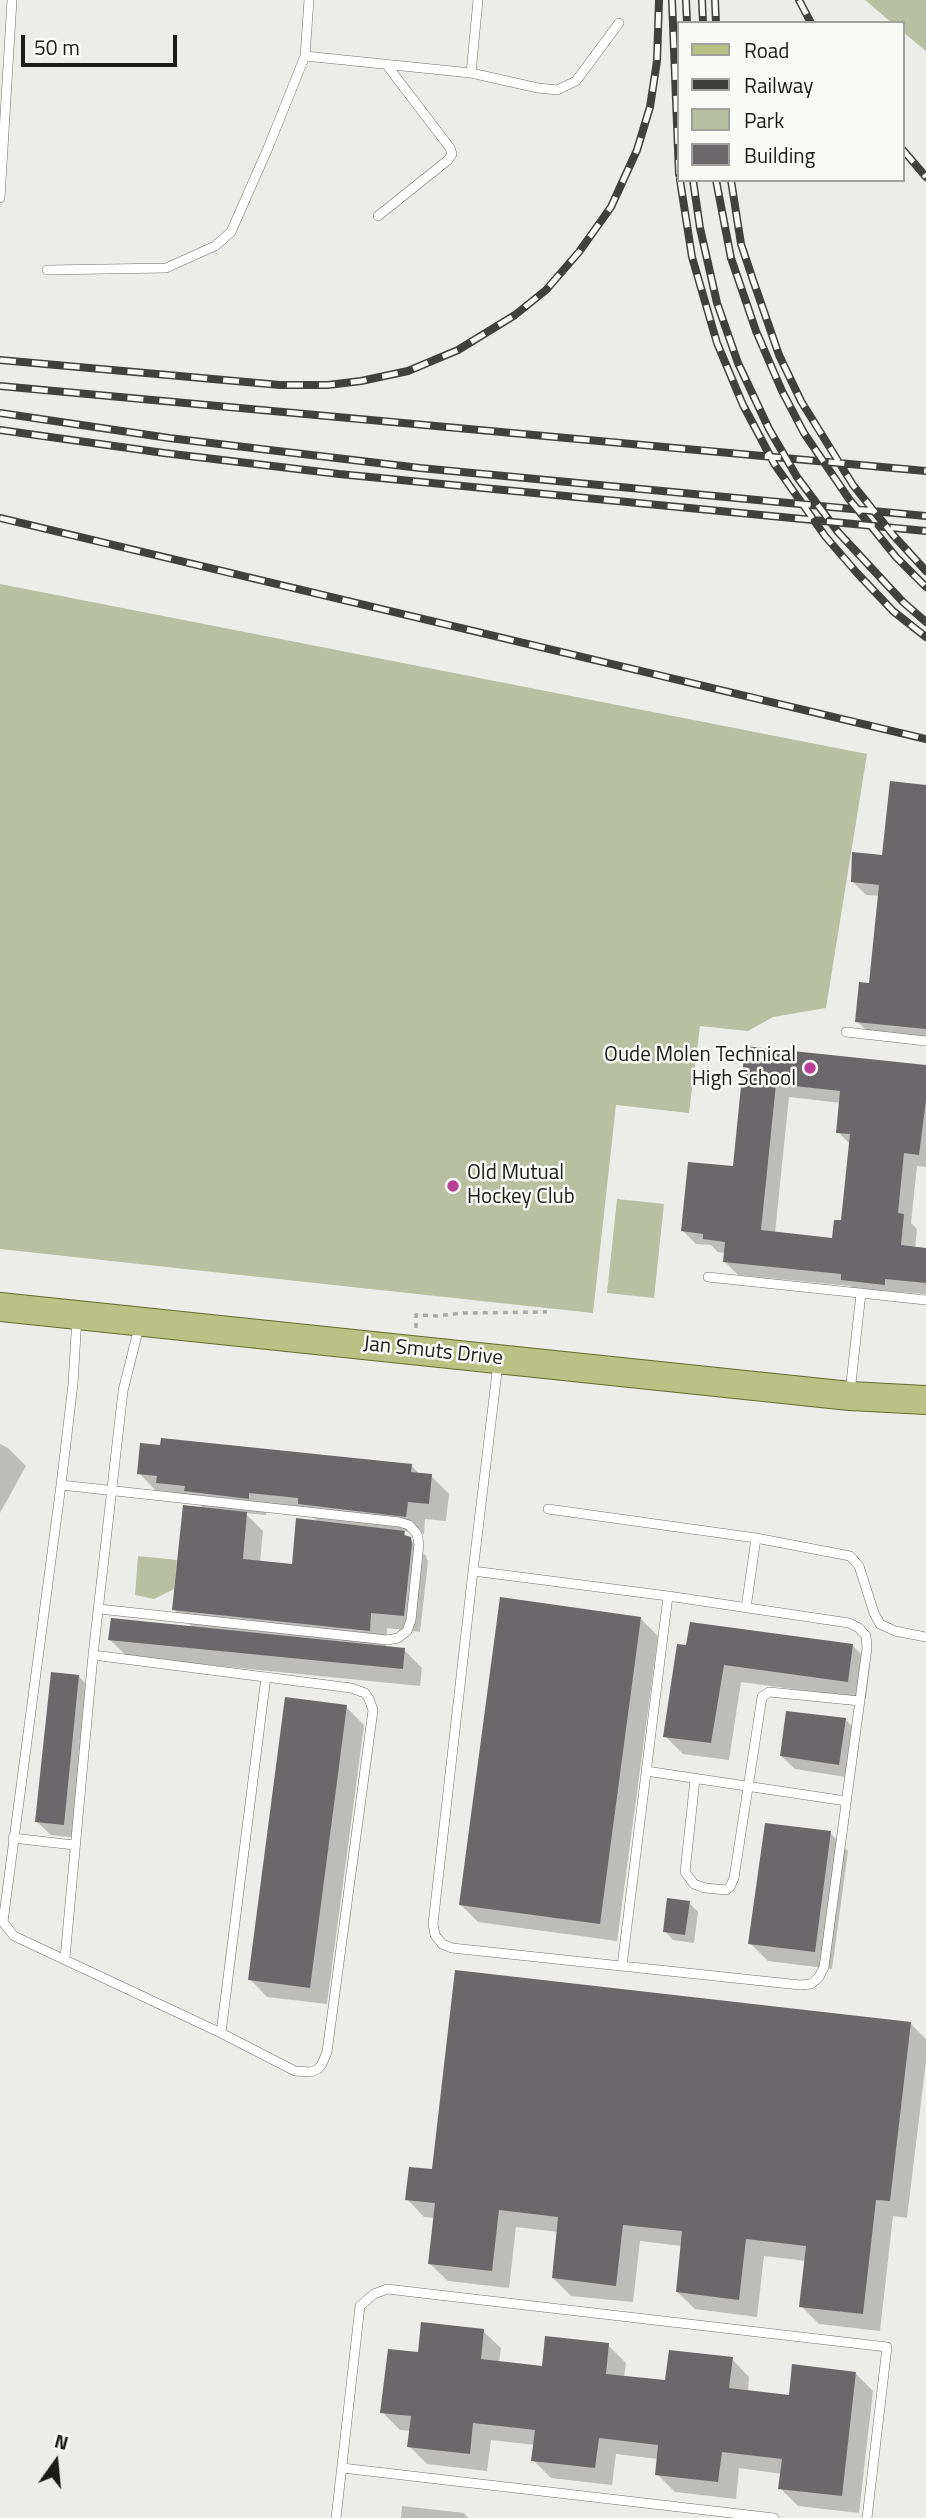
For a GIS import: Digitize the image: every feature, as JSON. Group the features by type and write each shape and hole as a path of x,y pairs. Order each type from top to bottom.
{"main road":[{"name":"Jan Smuts Drive","path":"0,1307 858,1396 926,1400"},
{"name":"Jan Smuts Drive","path":"858,1396 926,1410"}],"lane":[{"path":"0,198 3,96 12,0"},
{"path":"47,270 166,268 215,246 231,232 305,56 309,0"},
{"path":"471,73 478,0"},
{"path":"305,56 471,73 557,90 576,81 619,23"},
{"path":"379,216 452,154 386,64"},
{"path":"846,1032 926,1041"},
{"path":"708,1277 926,1300"},
{"path":"858,1396 860,1293"},
{"path":"77,1315 73,1384 61,1486 3,1922 14,1936 65,1958 295,2071 310,2072 318,2069 326,2059 372,1704 365,1693 358,1689 93,1655"},
{"path":"65,1958 93,1655 123,1391 141,1322"},
{"path":"473,1571 849,1623 859,1628 866,1636 867,1648 824,1967 819,1977 811,1984 452,1948 442,1944 435,1935 433,1924 473,1571 499,1359"},
{"path":"61,1486 399,1522 410,1525 417,1534 419,1544 411,1620 407,1631 398,1638 387,1640 99,1609"},
{"path":"548,1509 756,1538 850,1556 859,1566 874,1614 880,1624 895,1631 926,1637"},
{"path":"746,1608 756,1538"},
{"path":"622,1966 668,1596"},
{"path":"221,2033 267,1677"},
{"path":"695,1779 685,1872 694,1884 718,1891 726,1890 734,1878 760,1702 764,1694 769,1692 860,1701"},
{"path":"646,1771 846,1801"},
{"path":"13,1838 74,1845"},
{"path":"336,2518 360,2306 374,2294 387,2289 887,2347 867,2518"},
{"path":"342,2468 774,2518"}],"path":[{"path":"415,1334 416,1315 437,1317 463,1313 548,1312"}],"green space":[{"path":"865,0 926,0 926,51 905,34 905,21 890,21"},
{"path":"0,584 867,754 826,1008 773,1017 748,1031 700,1026 689,1113 616,1105 593,1313 0,1249"},
{"path":"617,1199 664,1204 654,1298 607,1293"},
{"path":"138,1556 177,1560 174,1589 154,1599 135,1595"}],"building":[{"path":"890,781 926,785 926,1029 855,1022 859,982 869,983 879,885 851,882 852,852 882,855"},
{"path":"745,1046 926,1065 926,1100 919,1155 904,1153 898,1213 904,1214 901,1245 926,1248 926,1283 885,1279 885,1285 841,1280 841,1274 723,1262 725,1242 703,1239 703,1234 681,1231 688,1162 733,1166","holes":["776,1084 840,1091 836,1133 850,1134 841,1220 834,1220 832,1238 761,1230"]},
{"path":"161,1438 412,1464 411,1472 432,1474 429,1504 408,1502 406,1517 298,1504 298,1498 249,1493 249,1499 184,1491 185,1486 156,1483 157,1476 137,1474 140,1443 160,1445"},
{"path":"183,1505 247,1512 243,1559 292,1564 296,1518 405,1531 404,1535 411,1537 412,1544 404,1616 371,1613 370,1631 172,1610"},
{"path":"500,1597 641,1617 600,1924 459,1905"},
{"path":"111,1618 405,1648 403,1669 108,1640"},
{"path":"690,1622 853,1644 848,1682 724,1665 711,1743 663,1737 677,1644 686,1645"},
{"path":"51,1672 79,1675 64,1825 35,1822"},
{"path":"285,1697 347,1705 310,1988 248,1980"},
{"path":"786,1711 846,1718 839,1765 780,1756"},
{"path":"765,1823 831,1831 815,1952 748,1944"},
{"path":"667,1898 690,1901 685,1935 663,1932"},
{"path":"455,1970 911,2022 890,2201 876,2200 863,2314 799,2307 806,2246 746,2239 739,2300 676,2292 682,2231 623,2225 616,2286 552,2278 558,2217 499,2210 492,2271 428,2264 435,2203 405,2200 409,2167 432,2169"},
{"path":"421,2322 484,2329 481,2359 542,2366 545,2336 609,2343 606,2374 665,2380 669,2350 733,2357 729,2388 789,2395 792,2364 856,2372 842,2496 778,2489 782,2459 722,2452 718,2482 655,2475 658,2445 599,2438 595,2468 531,2461 535,2430 473,2423 470,2454 407,2447 411,2416 380,2413 388,2349 418,2352"}],"railway":[{"path":"0,360 280,385 328,385 408,371 458,350 515,315 546,290 579,252 611,207 637,150 650,107 657,61 659,0"},
{"path":"672,0 678,149"},
{"path":"686,0 687,21"},
{"path":"702,0 703,21"},
{"path":"715,0 716,21"},
{"path":"799,0 810,21"},
{"path":"905,152 926,177"},
{"path":"680,182 692,257 717,343 743,405 775,465 825,536 857,573 893,611 926,637"},
{"path":"693,182 700,228 717,303 738,363 769,429 797,477 838,532 903,602 926,622"},
{"path":"716,182 731,258 756,331 782,391 804,433 849,499 896,557 926,587"},
{"path":"731,182 741,244 779,355 801,401 853,485 926,571"},
{"path":"0,386 926,471"},
{"path":"0,413 169,438 420,468 926,516"},
{"path":"0,430 339,474 926,531"},
{"path":"0,518 926,739"}],"place":[{"name":"Oude Molen Technical High School","path":"810,1068"},
{"name":"Old Mutual Hockey Club","path":"453,1186"}]}
